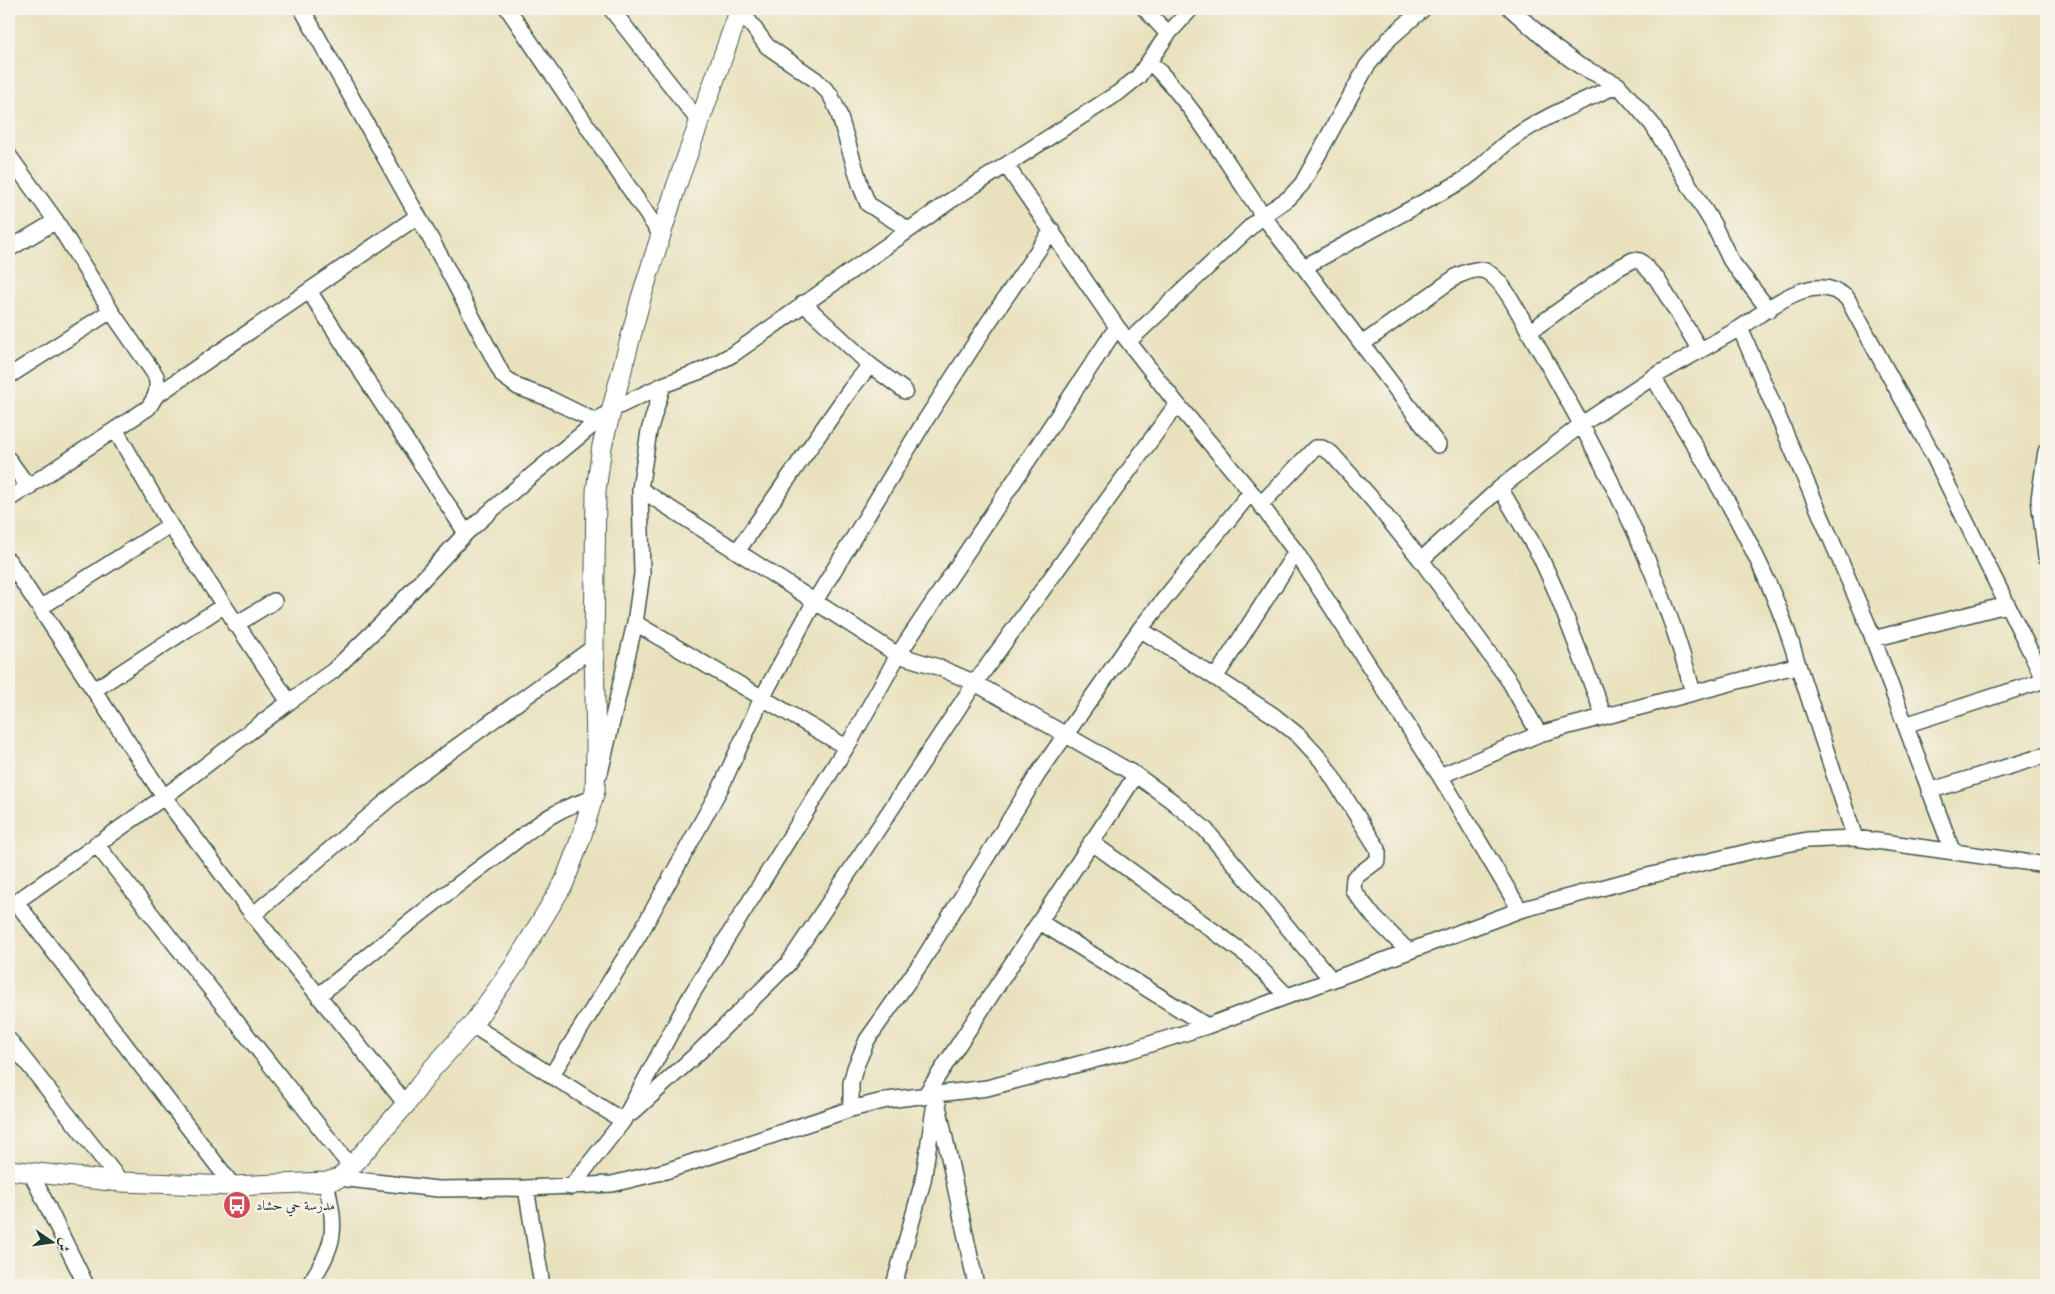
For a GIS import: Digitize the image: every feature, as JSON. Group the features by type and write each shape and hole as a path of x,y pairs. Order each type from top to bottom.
{"street":[{"path":"302,9 418,216 503,376 518,387 548,398 596,422"},
{"path":"508,9 661,235"},
{"path":"611,9 698,120"},
{"path":"594,795 596,747 594,647 596,491 602,446 661,235 698,120 740,9"},
{"path":"740,9 767,46 816,80 830,94 838,111 864,197 868,204 909,230"},
{"path":"1146,9 1168,34"},
{"path":"233,1186 12,904 164,797 333,671 381,624 466,533 519,486 611,410 663,385 706,369 735,353 803,303 1006,164 1118,93 1138,77 1168,34 1191,9"},
{"path":"1129,341 1262,216 1289,198 1302,184 1367,66 1390,38 1423,9"},
{"path":"1511,9 1555,48 1580,66 1618,85 1652,124 1713,224 1731,261 1769,310"},
{"path":"1150,62 1178,92 1282,244 1304,268 1438,445"},
{"path":"1304,268 1475,174 1502,147 1533,125 1618,85"},
{"path":"9,156 56,221 111,311 156,376 157,395"},
{"path":"1006,164 1117,327 1177,404 1261,504 1296,552 1440,776 1520,910"},
{"path":"9,499 29,488 148,408 157,395 418,216"},
{"path":"9,249 56,221"},
{"path":"550,1076 642,930 721,787 762,698 815,601 923,424 988,323 1052,230"},
{"path":"1528,332 1618,268 1633,260 1640,261 1657,279 1700,350"},
{"path":"1362,344 1457,276 1480,270 1488,272 1497,280 1582,424 1635,533 1669,612 1693,693"},
{"path":"1421,560 1500,488 1582,424 1653,377 1740,328 1797,292 1816,287 1833,288 1847,298 1934,457 2045,681 1905,725"},
{"path":"309,291 466,533"},
{"path":"803,303 870,365 905,391"},
{"path":"9,376 111,311"},
{"path":"572,1187 623,1121 690,997 846,748 898,655 1117,327"},
{"path":"1740,328 1874,639 1952,850"},
{"path":"738,550 850,390 870,365"},
{"path":"1653,377 1717,486 1774,592 1855,838"},
{"path":"309,1285 331,1245 332,1211 339,1176 406,1104 431,1070 472,1024 514,966 564,883 594,795 622,686 635,623 642,574 640,489 649,431 663,385"},
{"path":"623,1121 700,1051 788,964 975,683 1177,404"},
{"path":"116,430 170,525 235,625 289,702"},
{"path":"1261,504 1315,448 1322,448 1331,453 1355,479 1421,560 1510,682 1538,734"},
{"path":"2046,451 2039,499 2046,557"},
{"path":"9,460 29,488"},
{"path":"1500,488 1540,556 1604,716"},
{"path":"640,489 738,550 898,655 938,667 975,683 1136,776 1172,801 1205,829 1331,979"},
{"path":"851,1109 851,1083 867,1040 921,963 1038,774 1067,736 1140,629 1251,492"},
{"path":"40,608 170,525"},
{"path":"1215,678 1296,552"},
{"path":"9,561 164,797 252,915 406,1104"},
{"path":"235,625 274,601"},
{"path":"1874,639 2006,605"},
{"path":"94,690 223,606"},
{"path":"635,623 846,748"},
{"path":"1140,629 1279,720 1299,736 1322,761 1354,808 1378,849 1380,856 1378,860 1354,878 1353,890 1374,916 1408,951"},
{"path":"252,915 415,777 594,647"},
{"path":"1440,776 1538,734 1798,665"},
{"path":"1929,791 2046,755"},
{"path":"894,1285 923,1181 930,1097 1091,842 1136,776"},
{"path":"319,995 466,878 557,811 594,795"},
{"path":"9,1170 121,1182 233,1186 339,1176 438,1189 572,1187 612,1184 666,1172 851,1109 887,1100 930,1097 987,1088 1058,1071 1207,1026 1286,995 1520,910 1631,880 1756,850 1806,840 1855,838 1952,850 2046,865"},
{"path":"1091,842 1248,956 1286,995"},
{"path":"96,844 339,1176"},
{"path":"1040,922 1207,1026"},
{"path":"472,1024 550,1076 623,1121"},
{"path":"9,1040 121,1182"},
{"path":"930,1097 976,1285"},
{"path":"31,1173 86,1285"},
{"path":"526,1188 542,1285"}],"place":[{"name":"مدرسة حي حشاد","path":"237,1205"}]}
